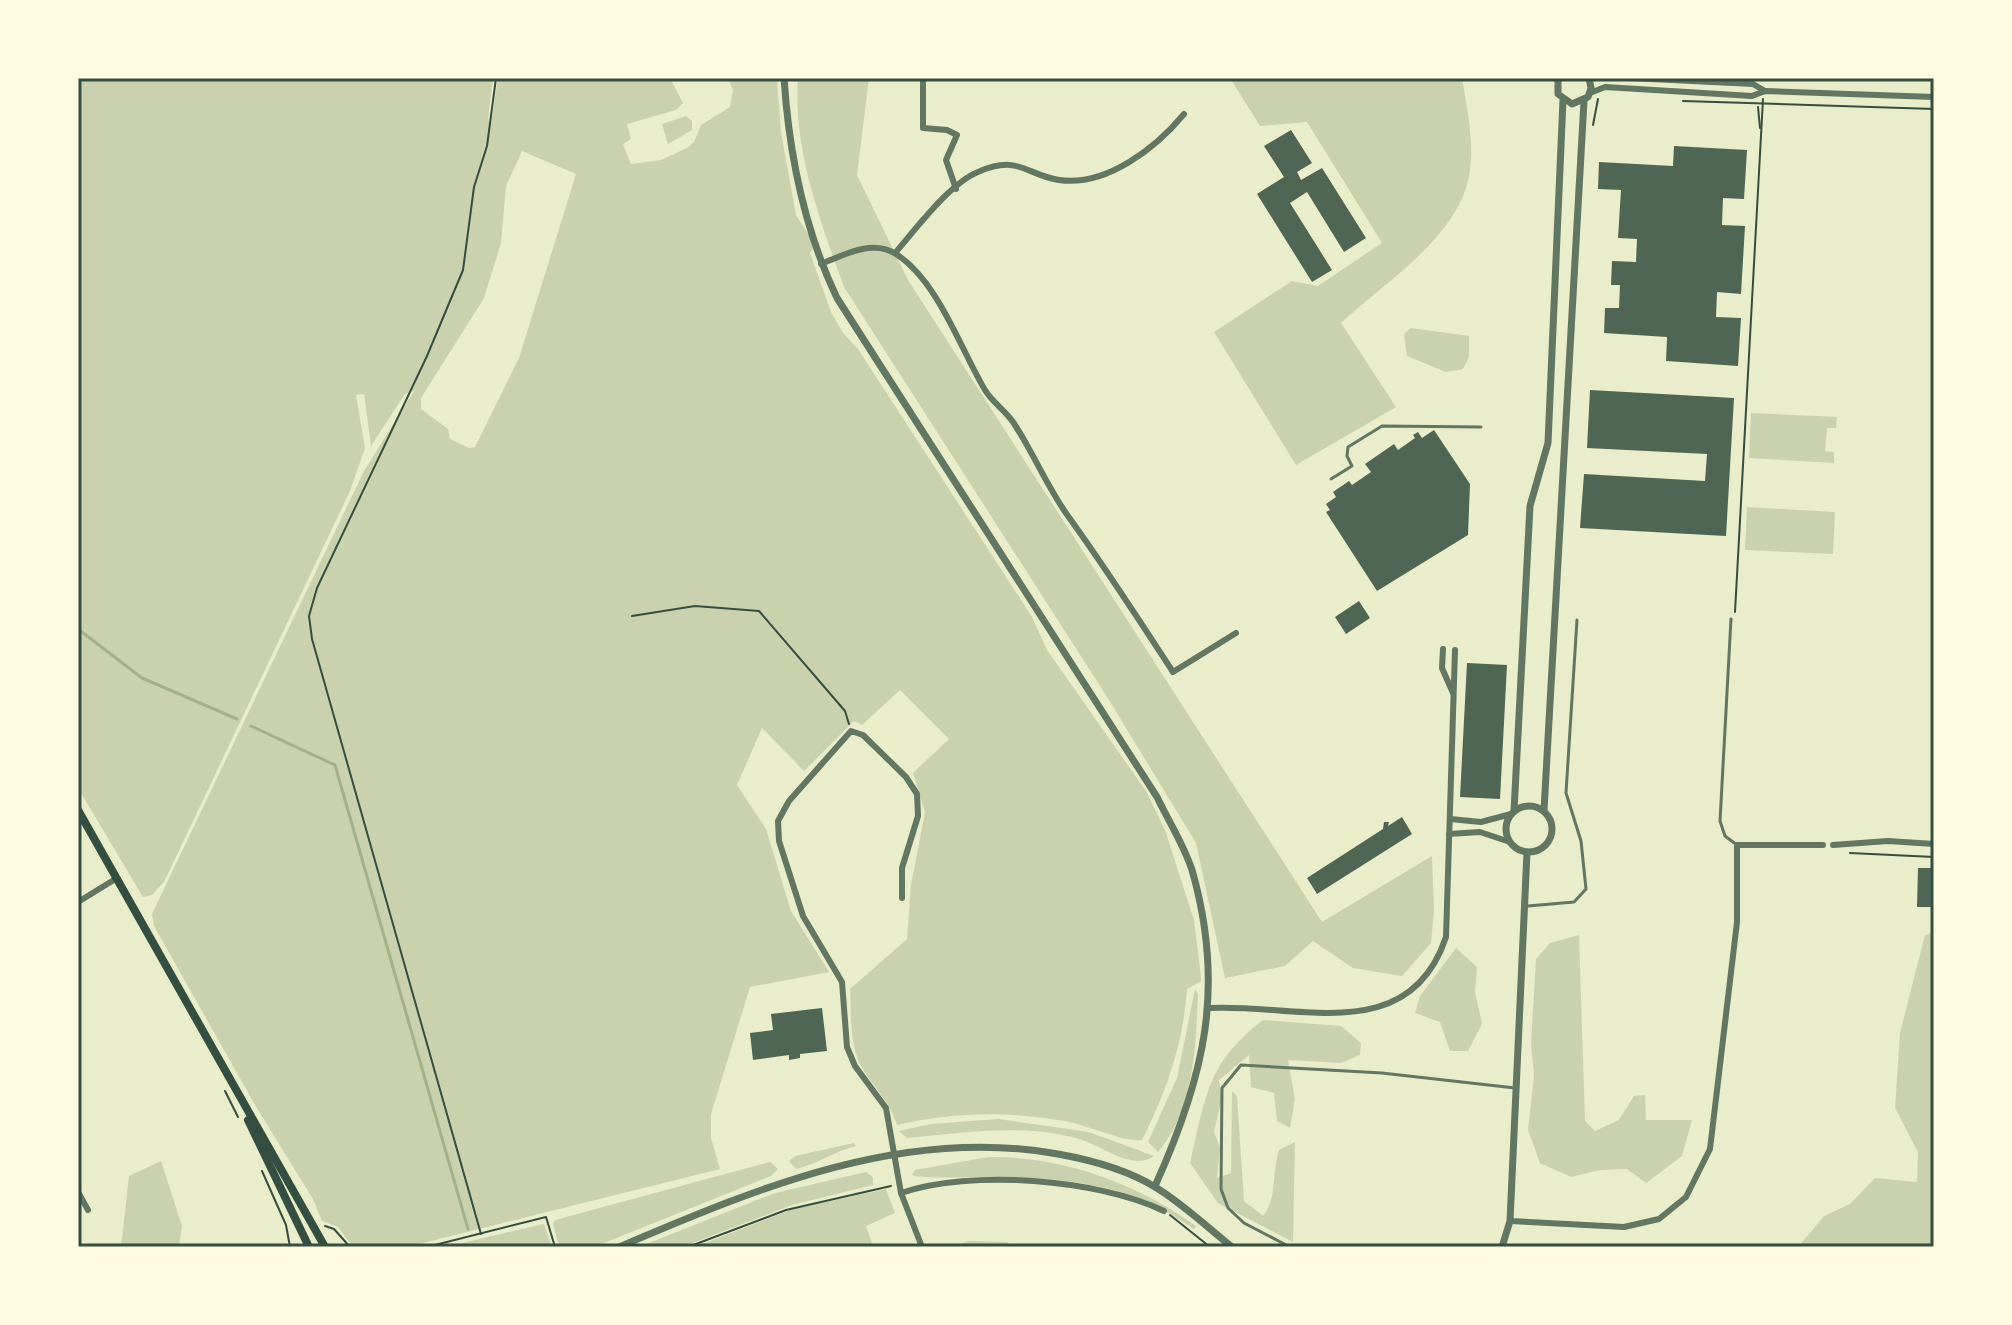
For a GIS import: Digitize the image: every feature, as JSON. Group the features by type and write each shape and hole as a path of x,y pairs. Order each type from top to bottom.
{"main road":[{"path":"78,810 325,1247"},
{"path":"222,1065 309,1247"}],"street":[{"path":"784,78 800,195 821,264 854,328 1157,797 1191,867 1207,952 1209,1008 1198,1078 1175,1143 1155,1186"},
{"path":"923,78 923,128 947,130 957,135 946,160 956,189"},
{"path":"1558,78 1557,91 1563,100 1572,104 1584,101"},
{"path":"1589,78 1590,93"},
{"path":"1630,78 1753,84 1765,91"},
{"path":"1544,810 1584,101 1590,93 1605,87 1752,96 1765,91 1934,97"},
{"path":"1510,842 1506,828 1513,812 1530,506 1548,443 1563,100"},
{"path":"895,253 975,172 1002,165 1026,166 1057,180 1099,178 1163,138 1184,114"},
{"path":"821,264 867,247 895,253 922,280 957,334 984,389 1011,419 1067,514 1099,555 1173,672 1236,633"},
{"path":"1443,649 1442,668 1454,696"},
{"path":"1209,1008 1363,1012 1409,995 1439,960 1446,937 1455,650"},
{"path":"902,898 902,868 918,816 917,794 906,777 863,735 848,733 789,801 778,821 779,841 803,916 844,990 845,1037 850,1058 886,1108 901,1193 922,1247"},
{"path":"1449,834 1480,832 1510,842 1527,852 1545,846 1552,834 1551,821 1544,810 1532,805 1481,822 1450,819"},
{"path":"1833,845 1888,841 1934,844"},
{"path":"1510,1221 1613,1227 1641,1224 1674,1209 1692,1187 1710,1149 1737,922 1737,845 1823,845"},
{"path":"1502,1247 1510,1221 1527,852"},
{"path":"78,902 117,878"},
{"path":"619,1247 780,1182 894,1154 950,1147 1017,1147 1096,1161 1155,1186 1232,1247"},
{"path":"901,1193 942,1181 1050,1182 1106,1190 1164,1211"},
{"path":"78,1192 81,1203 88,1210"}],"lane":[{"path":"1331,479 1352,466 1347,456 1348,447 1382,426 1481,427"},
{"path":"1731,619 1720,821 1725,836 1737,845"},
{"path":"1524,906 1561,906 1582,897 1586,889 1581,841 1566,793 1577,620"},
{"path":"1290,1247 1244,1223 1228,1208 1221,1189 1222,1088 1241,1065 1382,1073 1516,1088"}],"path":[{"path":"481,1234 312,639 309,616 317,588 431,346 463,270 474,187 487,146 496,78"},
{"path":"1593,125 1595,103 1605,96"},
{"path":"1683,101 1934,109"},
{"path":"1757,122 1760,128"},
{"path":"1736,587 1762,122"},
{"path":"632,616 695,606 759,611 776,626 847,713 848,733"},
{"path":"1833,845 1838,852 1934,857"},
{"path":"220,1080 238,1118"},
{"path":"261,1168 286,1225 290,1247"},
{"path":"688,1247 786,1210 866,1189 899,1184"},
{"path":"1164,1211 1210,1247"},
{"path":"427,1247 546,1217 555,1247"}],"green space":[{"path":"78,78 493,78 488,119 491,125 498,78 670,78 683,103 676,110 627,124 631,139 623,144 631,164 661,160 694,142 701,125 730,107 733,90 728,78 777,78 781,132 796,215 815,245 810,253 831,312 1032,617 1047,650 1146,791 1165,830 1194,920 1201,981 1187,989 1182,1029 1172,1067 1142,1140 1126,1139 1064,1121 1022,1116 959,1115 897,1125 855,1051 850,989 907,939 911,885 925,812 913,773 949,739 900,690 862,725 854,721 804,771 762,728 737,785 766,829 791,911 829,972 750,987 711,1114 711,1138 720,1169 407,1247 353,1247 338,1227 322,1221 313,1199 255,1105 154,926 152,914 364,471 414,391 405,394 371,446 364,394 356,395 365,448 350,491 164,882 152,895 143,897 78,788","holes":["522,151 576,174 519,358 475,447 469,448 450,439 448,429 421,409 421,398 484,298 501,243 506,186"]},
{"path":"798,78 869,78 857,175 908,280 1322,922 1432,856 1434,910 1431,943 1402,976 1353,968 1313,941 1285,966 1225,978 1196,843 1109,700 844,287 804,158"},
{"path":"1230,78 1462,78 1466,101 1471,136 1470,170 1464,194 1453,215 1419,255 1341,323 1396,407 1296,465 1214,332 1292,281 1318,286 1382,243 1307,122 1260,126"},
{"path":"686,116 692,121 692,130 668,144 662,124"},
{"path":"1411,328 1469,336 1469,357 1463,369 1446,372 1407,356 1404,334"},
{"path":"1751,413 1837,417 1836,428 1827,428 1825,451 1834,452 1834,463 1749,458"},
{"path":"1747,507 1835,512 1833,554 1745,550"},
{"path":"1934,932 1934,1247 1798,1247 1824,1216 1850,1204 1875,1178 1917,1182 1918,1152 1895,1108 1900,1033 1925,935"},
{"path":"1579,935 1585,1121 1595,1131 1619,1120 1634,1096 1645,1095 1646,1120 1692,1120 1682,1156 1646,1183 1627,1169 1600,1170 1571,1177 1540,1163 1528,1130 1534,1075 1531,1044 1536,959 1550,943"},
{"path":"1456,948 1477,967 1475,992 1482,1024 1468,1051 1450,1051 1440,1022 1415,1013 1420,996"},
{"path":"1195,989 1198,994 1191,1077 1179,1117 1158,1152 1148,1142 1177,1078"},
{"path":"1263,1020 1341,1026 1361,1043 1360,1055 1341,1063 1288,1060 1295,1099 1290,1128 1277,1121 1274,1093 1251,1087 1249,1055 1219,1080 1222,1097 1214,1132 1220,1147 1217,1178 1231,1173 1232,1091 1237,1096 1244,1201 1263,1216 1272,1194 1279,1150 1295,1142 1293,1242 1218,1203 1190,1163 1205,1100 1219,1067 1244,1036"},
{"path":"998,1119 1089,1132 1154,1156 1146,1160 1129,1160 1085,1141 1042,1132 996,1130 907,1138 899,1131 931,1124"},
{"path":"854,1143 856,1146 796,1169 789,1161 795,1156"},
{"path":"988,1157 1044,1161 1098,1175 1149,1197 1196,1226 1194,1229 1144,1201 1094,1185 1013,1177 912,1175 915,1170"},
{"path":"161,1161 182,1226 179,1247 121,1247 129,1176"},
{"path":"770,1162 778,1169 771,1176 594,1247 559,1247 553,1224 555,1220"},
{"path":"866,1172 873,1177 873,1185 792,1205 682,1247 639,1247 775,1193"},
{"path":"886,1189 895,1213 866,1226 872,1243 868,1247 695,1247 790,1210"},
{"path":"544,1224 552,1247 445,1247 539,1225"},
{"path":"969,1241 1007,1242 1013,1247 949,1247"}],"building":[{"path":"1291,130 1312,163 1297,172 1301,180 1322,168 1366,238 1344,252 1307,192 1290,203 1332,270 1312,282 1257,194 1284,177 1264,146"},
{"path":"1674,146 1747,150 1744,199 1723,198 1722,225 1745,226 1741,294 1717,292 1716,317 1741,318 1738,366 1666,361 1667,337 1604,333 1605,308 1619,308 1620,285 1611,285 1612,261 1636,262 1637,239 1618,238 1621,190 1598,189 1599,162 1673,166"},
{"path":"1590,390 1734,398 1726,536 1580,528 1584,474 1705,481 1707,454 1587,448"},
{"path":"1434,430 1470,484 1468,535 1377,591 1326,512 1330,510 1326,504 1336,497 1333,492 1349,481 1352,485 1371,472 1365,464 1394,444 1398,450 1415,438 1413,435 1418,432 1422,438"},
{"path":"1359,601 1370,618 1346,634 1335,617"},
{"path":"1467,663 1507,665 1500,799 1460,797"},
{"path":"1402,817 1412,834 1317,894 1307,878 1383,829 1384,822 1389,822 1388,826"},
{"path":"1918,868 1934,868 1933,907 1917,907"},
{"path":"822,1008 827,1051 800,1054 800,1058 789,1060 789,1055 753,1060 750,1033 773,1030 771,1014"}],"waterway":[{"path":"78,629 142,678 237,719"},
{"path":"251,726 335,765 468,1229"}]}
